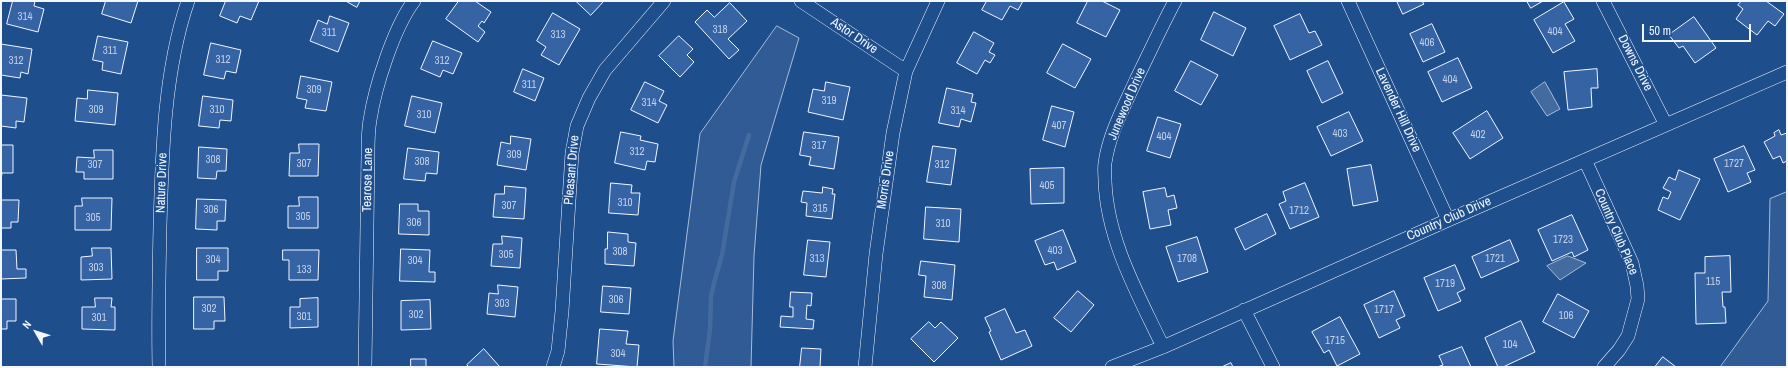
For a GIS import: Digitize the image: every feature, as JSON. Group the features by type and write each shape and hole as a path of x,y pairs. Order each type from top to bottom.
{"street":[{"name":"Nature Drive","path":"159,367 161,179 164,127 175,46 188,1"},
{"name":"Tearose Lane","path":"365,367 368,154 370,120 381,74 400,26 414,1"},
{"name":"Pleasant Drive","path":"553,367 558,351 562,312 572,153 577,126 589,98 605,70 664,1"},
{"name":"Astor Drive","path":"801,1 906,71"},
{"name":"Morris Drive","path":"866,367 876,254 893,133 906,71 938,1"},
{"name":"Junewood Drive","path":"1163,347 1130,277 1118,245 1110,217 1106,191 1105,164 1109,143 1118,118 1175,1"},
{"name":"Lavender Hill Drive","path":"1348,1 1448,220"},
{"name":"Downs Drive","path":"1603,1 1666,125"},
{"name":"Country Club Drive","path":"1112,367 1163,347 1448,220 1787,72"},
{"name":"Country Club Place","path":"1585,160 1632,263 1638,286 1638,299 1628,336 1619,350 1604,367"},
{"path":"1244,310 1273,367"}],"shaded area":[{"path":"777,26 799,38 761,165 754,256 751,367 674,367 673,341 700,134"},
{"path":"1545,82 1560,109 1547,116 1531,92"},
{"path":"1787,192 1787,367 1720,367 1768,301 1770,199"},
{"path":"1568,256 1586,263 1560,280 1547,266"}],"building":[{"path":"13,1 35,1 34,6 44,9 38,32 7,24"},
{"path":"106,1 138,1 131,23 102,14"},
{"path":"226,1 259,1 251,20 240,16 237,23 220,16"},
{"path":"346,1 360,1 357,7"},
{"path":"459,1 475,1 491,12 484,23 482,21 478,26 485,32 478,42 446,19"},
{"path":"576,1 604,1 591,15"},
{"path":"987,1 1023,1 1018,10 1010,6 1002,20 982,10"},
{"path":"1088,1 1102,1 1120,10 1106,37 1077,23"},
{"path":"1397,1 1422,1 1424,4 1403,14"},
{"path":"1527,1 1543,1 1531,8"},
{"path":"1742,1 1766,1 1784,14 1775,26 1768,21 1757,35 1736,19 1743,9 1738,5"},
{"path":"1564,2 1574,19 1565,24 1575,41 1553,53 1534,20"},
{"path":"730,3 747,21 728,39 739,50 729,59 695,22 707,10 714,17"},
{"path":"1214,12 1246,28 1233,56 1201,40"},
{"path":"553,13 580,29 559,65 541,55 546,47 537,41"},
{"path":"1300,14 1309,33 1315,31 1322,45 1290,60 1274,26"},
{"path":"330,16 349,23 338,52 310,41 318,20 327,24"},
{"path":"1694,17 1716,48 1695,63 1683,46 1679,48 1669,35"},
{"path":"1432,24 1445,52 1423,62 1410,34"},
{"path":"974,32 994,43 989,52 995,55 990,63 985,60 977,74 957,63"},
{"path":"98,36 128,42 121,74 102,70 103,62 93,60"},
{"path":"679,36 693,49 687,55 694,62 680,77 659,56"},
{"path":"433,41 462,53 453,74 443,70 440,77 421,69"},
{"path":"211,43 241,50 236,73 226,71 224,79 204,75"},
{"path":"1,44 32,49 28,74 21,72 20,78 1,75"},
{"path":"1063,44 1091,59 1075,88 1047,73"},
{"path":"1458,58 1472,88 1442,102 1428,72"},
{"path":"1191,61 1218,75 1201,105 1175,91"},
{"path":"1328,61 1343,93 1322,103 1307,71"},
{"path":"523,69 544,78 535,101 514,92"},
{"path":"1597,69 1598,88 1591,88 1592,107 1568,110 1564,72"},
{"path":"301,76 332,82 326,111 305,108 307,100 297,98"},
{"path":"645,82 664,91 659,101 667,105 658,123 631,110"},
{"path":"826,82 850,87 843,120 808,112 813,89 824,91"},
{"path":"947,88 973,94 971,102 976,103 971,122 961,119 959,127 939,123"},
{"path":"88,90 118,93 115,125 75,121 77,98 87,99"},
{"path":"1,95 27,98 24,122 16,121 16,128 1,126"},
{"path":"203,96 233,100 231,121 220,120 219,128 199,126"},
{"path":"412,96 442,103 435,133 405,126"},
{"path":"1052,106 1074,112 1065,147 1043,140"},
{"path":"1487,111 1503,138 1470,159 1453,133"},
{"path":"1349,112 1363,141 1331,156 1317,127"},
{"path":"1158,117 1181,124 1170,158 1147,151"},
{"path":"1779,130 1781,135 1787,133 1787,161 1783,163 1780,156 1773,159 1764,142 1775,136 1774,133"},
{"path":"621,132 641,136 640,140 658,144 655,162 647,161 645,170 615,163"},
{"path":"804,132 839,137 834,169 809,165 811,157 800,155"},
{"path":"511,136 531,139 526,170 497,165 501,142 510,144"},
{"path":"299,144 319,144 318,176 289,176 290,153 299,153"},
{"path":"1,145 13,145 13,173 2,173 1,180"},
{"path":"933,146 956,149 951,185 927,182"},
{"path":"1744,146 1755,170 1747,173 1751,182 1728,192 1714,159"},
{"path":"199,147 227,149 226,171 217,171 216,179 198,178"},
{"path":"408,148 439,152 437,174 426,173 425,181 404,179"},
{"path":"94,150 113,150 113,179 84,179 84,172 76,172 77,157 94,158"},
{"path":"1371,165 1378,201 1353,206 1347,169"},
{"path":"1064,168 1064,203 1031,204 1030,169"},
{"path":"1679,170 1700,179 1680,220 1658,210 1663,197 1668,199 1671,192 1663,188 1669,177 1675,180"},
{"path":"611,183 632,185 631,193 640,193 638,215 609,213"},
{"path":"1305,183 1319,217 1290,229 1279,204 1286,201 1283,192"},
{"path":"505,186 526,188 524,219 493,217 495,194 504,194"},
{"path":"823,187 833,189 832,194 835,194 832,219 806,216 807,203 801,202 803,191 822,193"},
{"path":"1165,188 1167,197 1174,195 1177,208 1168,210 1171,225 1150,229 1143,192"},
{"path":"299,197 318,197 318,228 288,228 288,206 299,206"},
{"path":"82,198 112,198 111,230 75,230 75,206 82,206"},
{"path":"197,199 226,200 225,221 217,221 217,230 196,229"},
{"path":"1,200 19,200 18,222 11,222 11,228 1,228"},
{"path":"400,204 418,204 418,211 429,211 429,235 399,234"},
{"path":"926,207 961,209 959,242 924,239"},
{"path":"1267,214 1276,234 1245,250 1235,229"},
{"path":"1572,215 1588,250 1574,257 1572,252 1552,261 1538,230"},
{"path":"1063,230 1076,262 1057,270 1054,262 1045,265 1035,241"},
{"path":"608,232 628,234 628,242 636,243 634,266 605,264 605,249 607,249"},
{"path":"502,236 522,238 520,268 491,266 493,244 502,244"},
{"path":"1197,237 1208,272 1178,282 1166,247"},
{"path":"808,240 830,242 826,277 804,275"},
{"path":"1510,240 1519,261 1481,278 1472,257"},
{"path":"92,248 111,248 112,279 81,280 81,257 92,256"},
{"path":"197,248 228,248 228,271 218,271 218,280 197,280"},
{"path":"401,249 430,250 429,272 435,272 435,282 400,281"},
{"path":"1,250 16,250 17,269 26,269 26,278 1,279"},
{"path":"283,250 319,250 318,280 289,280 289,260 283,260"},
{"path":"1730,256 1731,292 1722,292 1726,323 1696,324 1695,273 1705,273 1705,257"},
{"path":"921,261 955,265 952,300 924,297 926,276 919,275"},
{"path":"1455,265 1465,289 1457,293 1461,301 1438,311 1424,278"},
{"path":"498,285 518,287 515,317 487,314 489,293 498,294"},
{"path":"603,286 631,288 629,314 601,312"},
{"path":"1078,291 1094,305 1071,332 1054,318"},
{"path":"1394,291 1405,316 1396,320 1400,328 1379,338 1364,305"},
{"path":"791,292 812,293 811,306 807,305 806,319 814,320 813,329 780,327 781,316 793,317 793,307 790,307"},
{"path":"1558,294 1589,311 1574,338 1543,322"},
{"path":"194,297 224,297 225,321 214,321 214,329 194,329"},
{"path":"95,298 112,298 111,307 115,307 115,330 82,329 82,307 95,307"},
{"path":"318,298 318,327 290,328 290,307 300,307 300,299"},
{"path":"1,299 16,299 16,321 7,321 7,329 1,329"},
{"path":"430,300 431,329 401,330 401,301"},
{"path":"1005,309 1016,333 1025,330 1032,346 1001,360 989,332 991,331 985,318"},
{"path":"1340,317 1360,354 1337,366 1329,350 1324,353 1312,332"},
{"path":"1521,321 1535,352 1503,367 1498,367 1485,338"},
{"path":"929,322 935,328 941,322 958,338 934,362 911,339"},
{"path":"600,329 628,331 626,344 639,345 637,367 597,364"},
{"path":"1462,347 1471,367 1437,367 1443,365 1439,356"},
{"path":"802,348 821,349 820,367 800,367"},
{"path":"484,349 500,367 469,367 467,365"},
{"path":"1663,357 1676,367 1655,367"},
{"path":"411,359 426,359 426,367 411,367"},
{"path":"1231,363 1233,367 1222,367"}],"waterway":[{"path":"705,367 710,330 711,297 722,255 734,182 749,135"}]}
